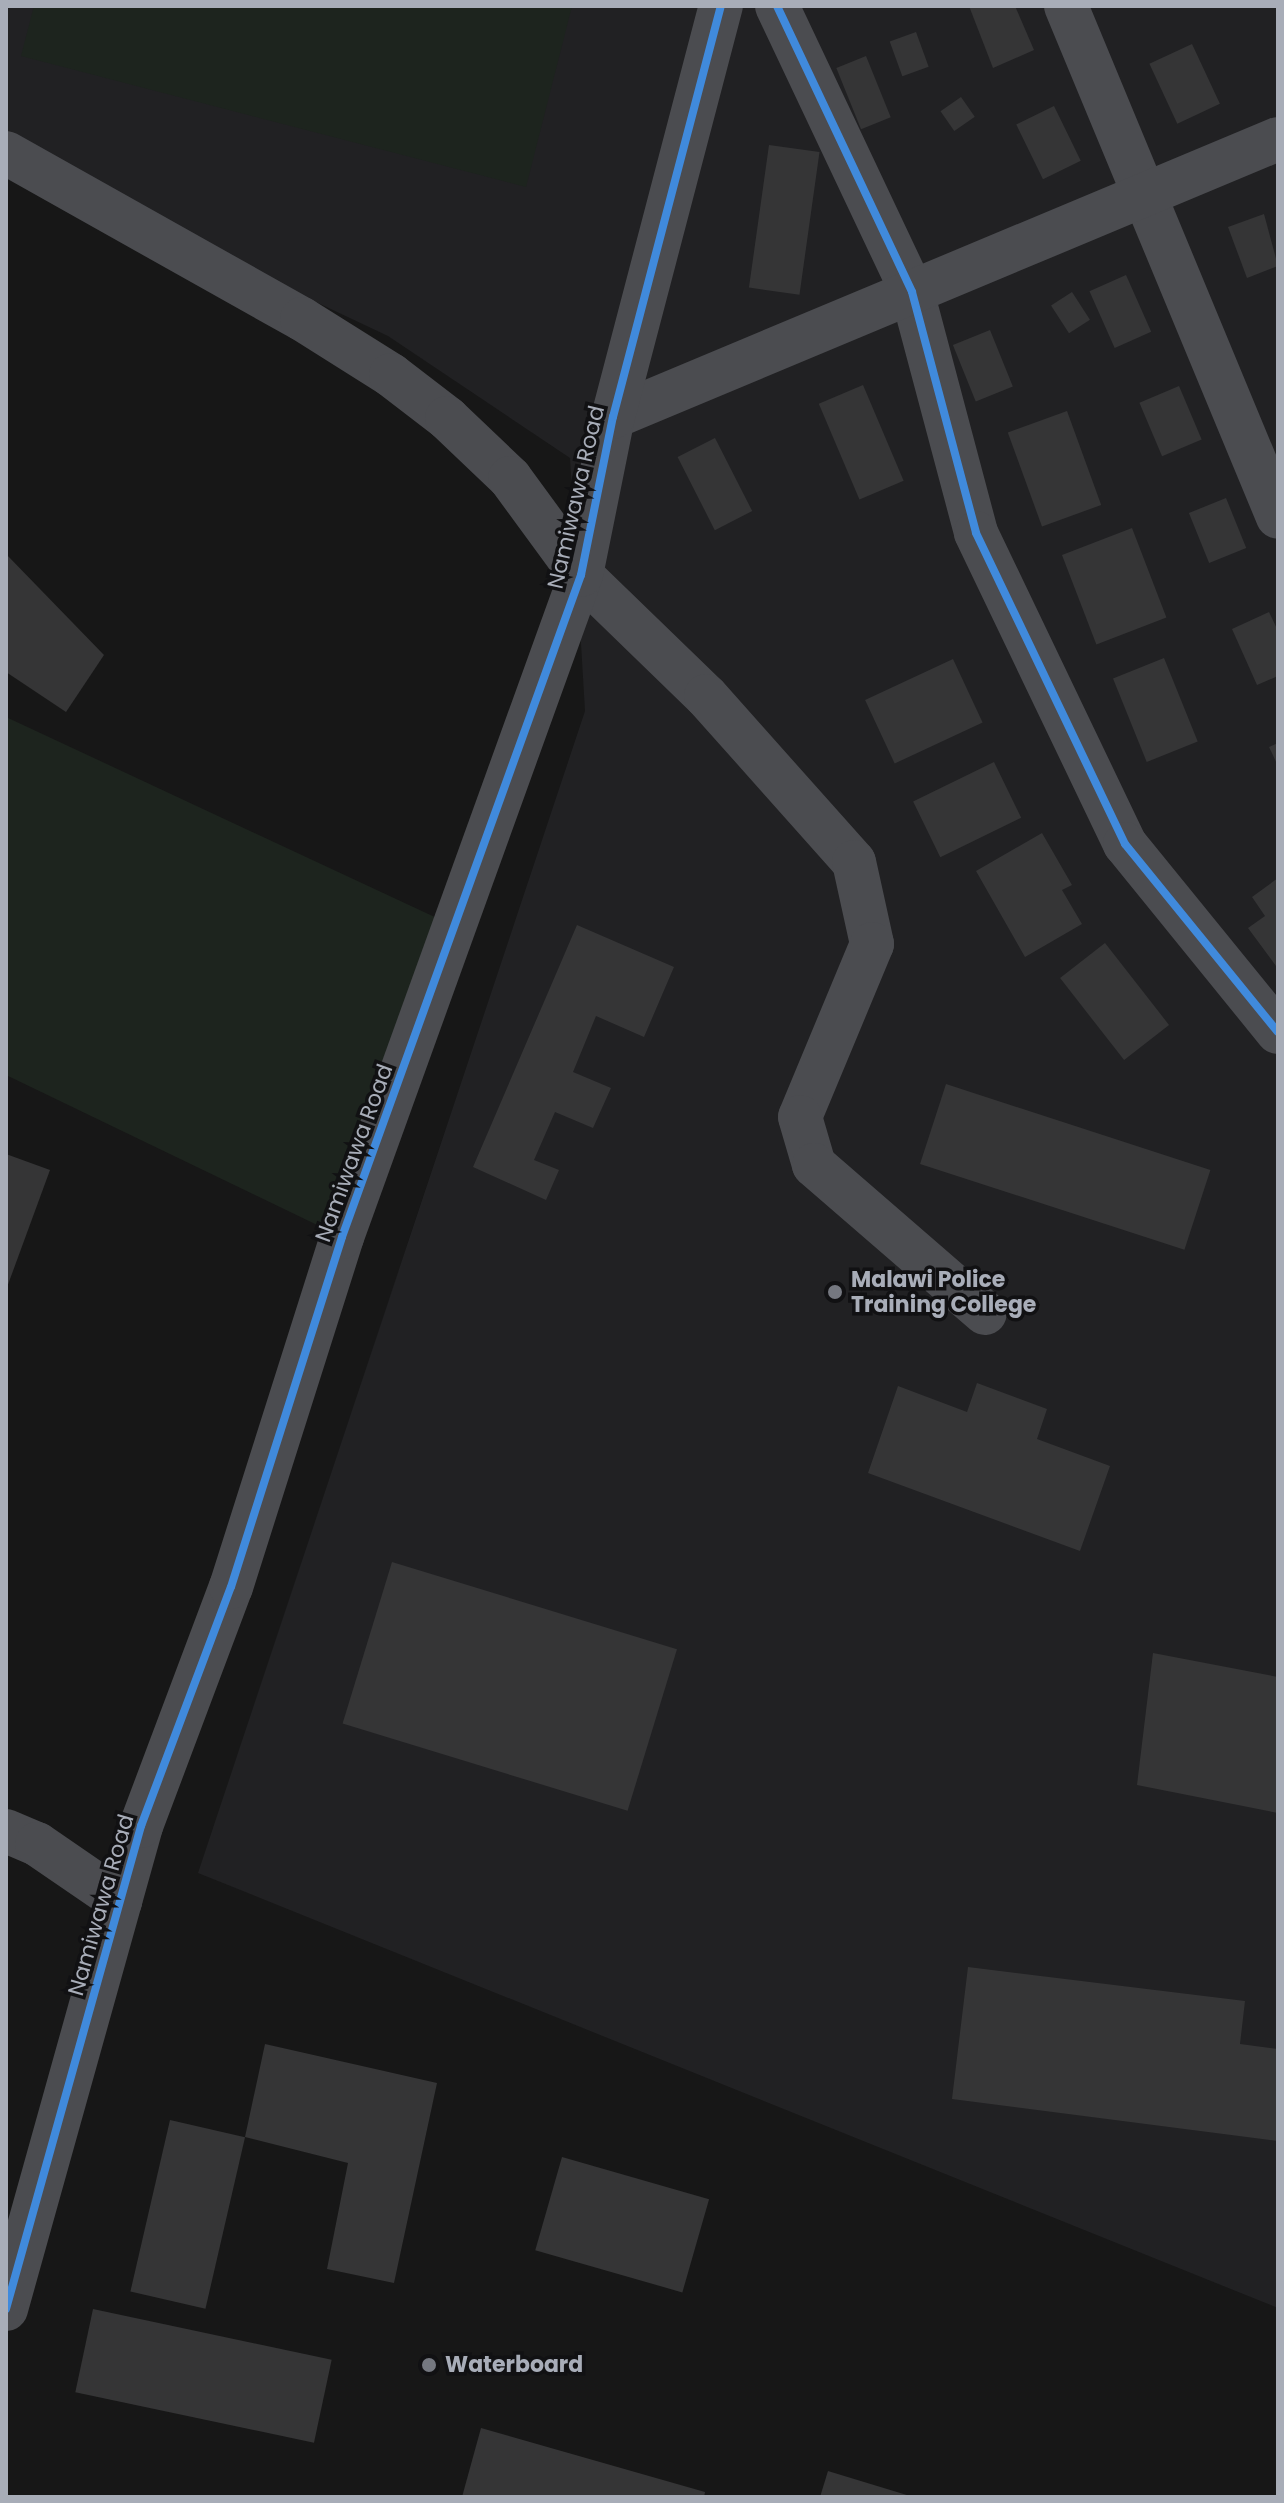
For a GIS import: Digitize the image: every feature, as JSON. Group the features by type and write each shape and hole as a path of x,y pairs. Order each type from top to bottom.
{"street":[{"name":"Namiwawa Road","path":"6,2309 141,1826 231,1587 342,1237 581,575 613,417 721,6"},
{"path":"777,6 912,292 976,533 1125,844 1278,1032"},
{"path":"1066,6 1278,517"},
{"path":"613,417 1278,139"},
{"path":"6,153 391,375 510,478 581,575 706,696 854,862 872,944 800,1117 814,1165 985,1313"},
{"path":"6,1831 37,1844 120,1901"}],"shaded area":[{"name":"Malawi Police Training College","path":"6,6 1278,6 1278,2308 198,1873 585,711 570,458 388,336 6,156"},
{"path":"34,6 572,6 526,187 21,56"},
{"path":"6,717 454,926 342,1237 6,1075"}],"building":[{"path":"969,6 1015,6 1034,50 993,68"},
{"path":"916,32 929,67 902,76 890,42"},
{"path":"1192,44 1220,104 1177,124 1149,64"},
{"path":"866,56 891,117 861,129 836,68"},
{"path":"961,97 975,117 954,131 941,111"},
{"path":"1054,106 1081,161 1043,179 1016,124"},
{"path":"769,145 820,152 799,295 749,288"},
{"path":"1264,214 1278,266 1247,278 1228,227"},
{"path":"1126,275 1151,332 1115,348 1089,291"},
{"path":"1072,292 1090,320 1069,333 1051,306"},
{"path":"990,330 1013,387 976,402 953,345"},
{"path":"863,385 904,481 859,499 819,404"},
{"path":"1179,386 1202,439 1162,456 1139,403"},
{"path":"1067,411 1101,505 1042,527 1008,433"},
{"path":"715,438 752,511 715,530 678,457"},
{"path":"1226,498 1246,548 1209,563 1189,513"},
{"path":"1132,528 1166,618 1096,645 1062,555"},
{"path":"6,554 104,655 66,712 6,672"},
{"path":"1269,612 1278,631 1278,676 1257,685 1232,629"},
{"path":"1164,658 1198,741 1147,762 1113,679"},
{"path":"953,659 983,722 895,763 865,700"},
{"path":"1278,743 1278,766 1269,747"},
{"path":"994,762 1021,818 940,857 913,801"},
{"path":"1042,833 1072,885 1062,890 1082,924 1025,957 976,871"},
{"path":"1278,878 1276,966 1248,928 1265,916 1252,897"},
{"path":"577,925 674,967 644,1037 596,1016 573,1072 611,1088 593,1128 555,1112 534,1160 559,1170 546,1200 473,1167"},
{"path":"1105,943 1169,1025 1124,1060 1060,978"},
{"path":"946,1084 1210,1170 1184,1250 920,1164"},
{"path":"6,1154 50,1170 6,1290"},
{"path":"977,1383 1047,1409 1037,1439 1110,1466 1080,1551 868,1473 898,1386 967,1412"},
{"path":"392,1562 677,1649 628,1811 343,1724"},
{"path":"1153,1653 1278,1677 1278,1813 1137,1785"},
{"path":"968,1967 1245,2001 1240,2044 1278,2049 1278,2141 952,2099"},
{"path":"265,2044 437,2083 394,2283 327,2269 348,2163 245,2137"},
{"path":"170,2120 245,2137 205,2309 130,2291"},
{"path":"562,2157 709,2199 682,2292 535,2250"},
{"path":"93,2309 332,2360 314,2443 75,2392"},
{"path":"481,2428 705,2492 704,2497 462,2497"},
{"path":"828,2471 910,2496 910,2497 820,2497"}],"cycle path":[{"path":"6,2309 141,1826 231,1587 342,1237 581,575 613,417 721,6"},
{"path":"777,6 912,292 976,533 1125,844 1278,1032"}],"place":[{"name":"Malawi Police Training College","path":"835,1292"},
{"name":"Waterboard","path":"429,2365"}]}
